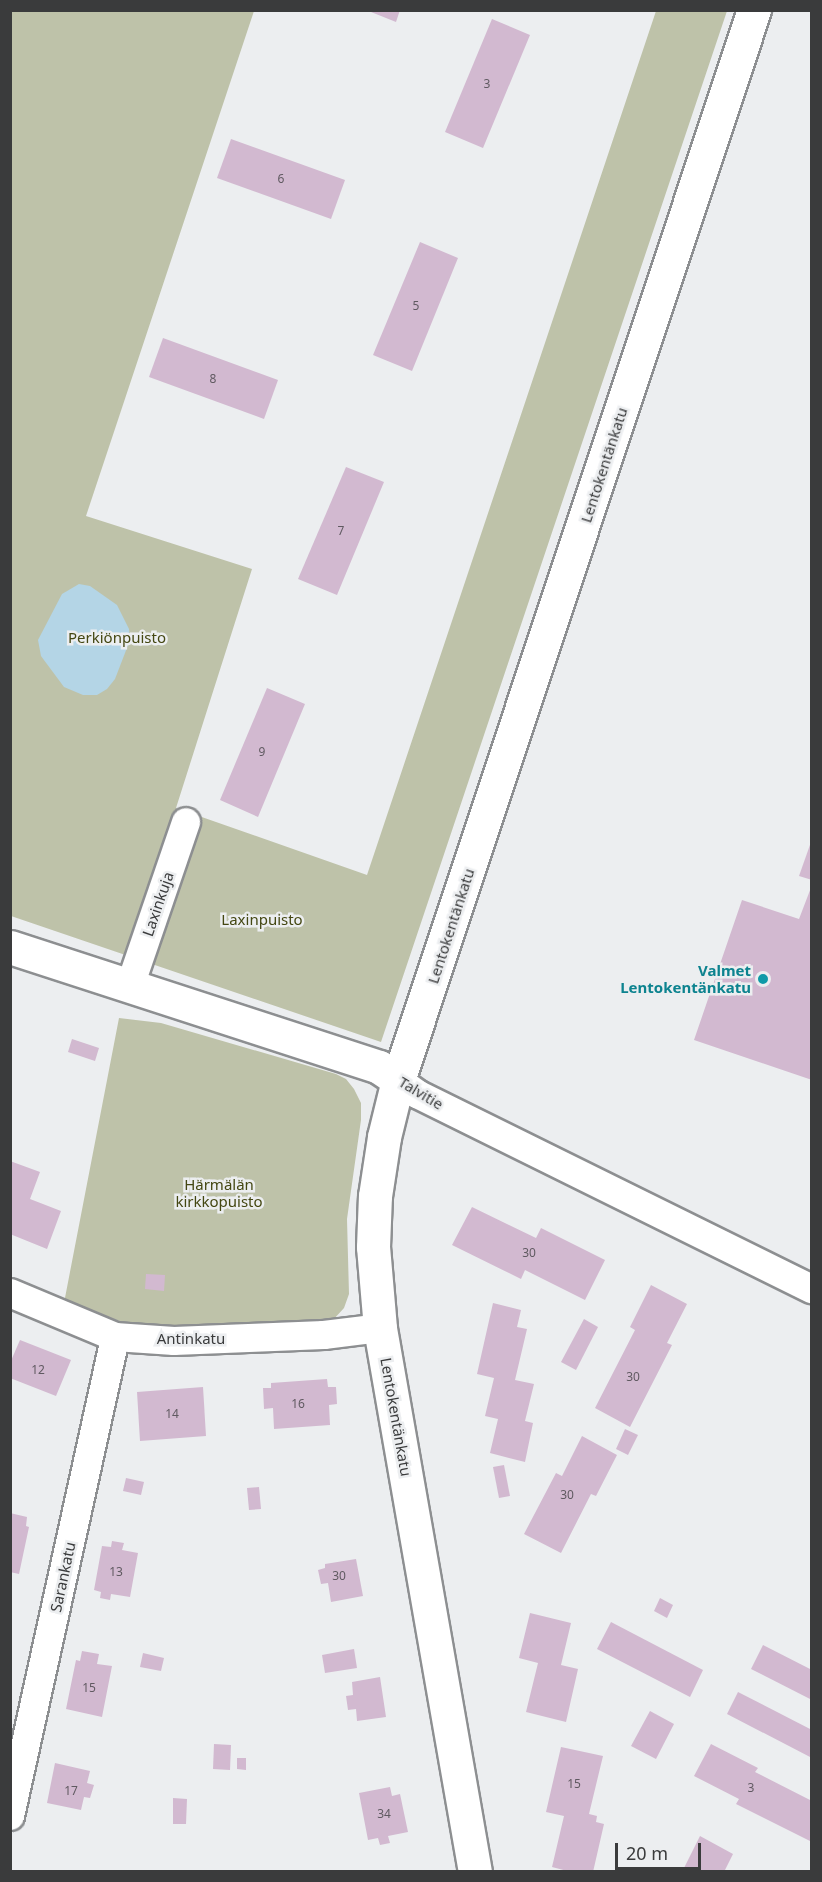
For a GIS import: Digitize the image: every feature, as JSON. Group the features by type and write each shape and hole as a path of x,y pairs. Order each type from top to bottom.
{"street":[{"name":"Lentokentänkatu","path":"475,1872 380,1328 373,1247 375,1196 384,1137 398,1080 754,10"},
{"name":"Laxinkuja","path":"130,986 186,822"},
{"name":"Talvitie","path":"10,947 379,1067 417,1094 812,1289"},
{"name":"Antinkatu","path":"10,1293 115,1337 174,1341 324,1335 380,1328"},
{"name":"Sarankatu","path":"10,1816 115,1337"}],"green space":[{"name":"Perkiönpuisto","path":"10,11 254,11 86,516 252,569 176,808 367,875 656,11 727,11 381,1042 11,916"},
{"name":"Härmälän kirkkopuisto","path":"119,1018 161,1023 336,1074 346,1079 354,1089 361,1103 361,1120 347,1219 349,1294 344,1308 333,1320 183,1330 123,1322 64,1303"}],"water":[{"path":"79,584 90,586 117,605 129,629 130,640 115,679 107,689 97,695 83,695 64,687 41,656 38,640 62,594"}],"building":[{"path":"366,10 400,10 396,22"},
{"path":"492,19 530,35 483,148 445,132"},
{"path":"231,139 345,180 331,219 217,178"},
{"path":"420,242 458,258 412,371 373,355"},
{"path":"163,338 278,380 264,419 149,377"},
{"path":"346,467 384,482 337,595 298,579"},
{"path":"267,688 305,704 258,817 220,800"},
{"path":"812,842 812,880 799,876"},
{"name":"Valmet Lentokentänkatu","path":"812,885 812,1080 694,1040 742,900 799,919"},
{"path":"72,1039 99,1048 95,1061 68,1052"},
{"path":"10,1161 40,1172 30,1199 61,1211 47,1249 10,1234"},
{"path":"472,1207 536,1238 541,1228 605,1260 585,1300 525,1270 521,1279 452,1245"},
{"path":"146,1274 165,1275 164,1291 145,1289"},
{"path":"651,1285 687,1304 667,1343 672,1345 630,1427 595,1408 635,1330 630,1327"},
{"path":"493,1303 521,1310 517,1327 527,1329 515,1380 534,1384 525,1421 533,1423 525,1462 490,1453 498,1419 485,1416 494,1378 477,1374"},
{"path":"584,1319 598,1327 576,1370 561,1362"},
{"path":"20,1340 71,1360 56,1396 10,1378 10,1363"},
{"path":"327,1379 328,1387 336,1387 337,1404 329,1405 330,1425 274,1429 273,1408 264,1409 263,1388 271,1388 271,1383"},
{"path":"203,1387 206,1436 140,1441 137,1392"},
{"path":"625,1429 638,1435 628,1455 616,1449"},
{"path":"582,1436 617,1455 596,1496 591,1494 561,1553 524,1534 556,1473 562,1476"},
{"path":"504,1465 510,1496 499,1498 493,1467"},
{"path":"126,1478 144,1482 141,1495 123,1491"},
{"path":"259,1487 261,1509 249,1510 247,1488"},
{"path":"10,1513 27,1517 26,1526 29,1527 19,1574 10,1572"},
{"path":"112,1541 124,1543 122,1550 138,1553 130,1597 111,1594 110,1600 100,1598 101,1592 94,1590 102,1546 111,1547"},
{"path":"356,1559 363,1596 331,1602 328,1583 321,1584 318,1570 325,1568 325,1564"},
{"path":"660,1598 673,1605 667,1618 654,1611"},
{"path":"530,1613 571,1623 561,1665 578,1669 566,1722 526,1712 538,1663 519,1658"},
{"path":"611,1622 703,1670 690,1697 597,1649"},
{"path":"763,1645 812,1670 812,1700 751,1669"},
{"path":"354,1649 357,1668 325,1673 322,1655"},
{"path":"82,1651 99,1654 97,1664 112,1666 102,1717 66,1709 76,1660 80,1661"},
{"path":"143,1653 164,1658 161,1671 140,1667"},
{"path":"380,1677 386,1717 357,1721 356,1709 348,1710 346,1696 353,1695 352,1682"},
{"path":"738,1692 812,1730 812,1758 727,1714"},
{"path":"650,1711 674,1724 656,1759 631,1746"},
{"path":"214,1744 231,1745 230,1770 213,1769"},
{"path":"711,1744 758,1768 755,1772 812,1801 812,1842 736,1804 739,1799 694,1776"},
{"path":"561,1747 603,1756 589,1814 597,1816 596,1822 604,1824 593,1872 571,1872 552,1867 564,1816 546,1812"},
{"path":"237,1758 246,1758 246,1770 237,1769"},
{"path":"55,1763 90,1771 87,1783 94,1785 90,1798 84,1797 81,1810 47,1803"},
{"path":"390,1787 392,1796 400,1794 408,1832 388,1836 390,1843 380,1845 378,1838 368,1840 359,1793"},
{"path":"173,1798 187,1799 186,1824 173,1824"},
{"path":"700,1836 733,1854 724,1872 682,1872"}],"place":[{"name":"Valmet Lentokentänkatu","path":"763,979"}],"park label":[{"name":"Laxinpuisto","path":"262,920"}]}
